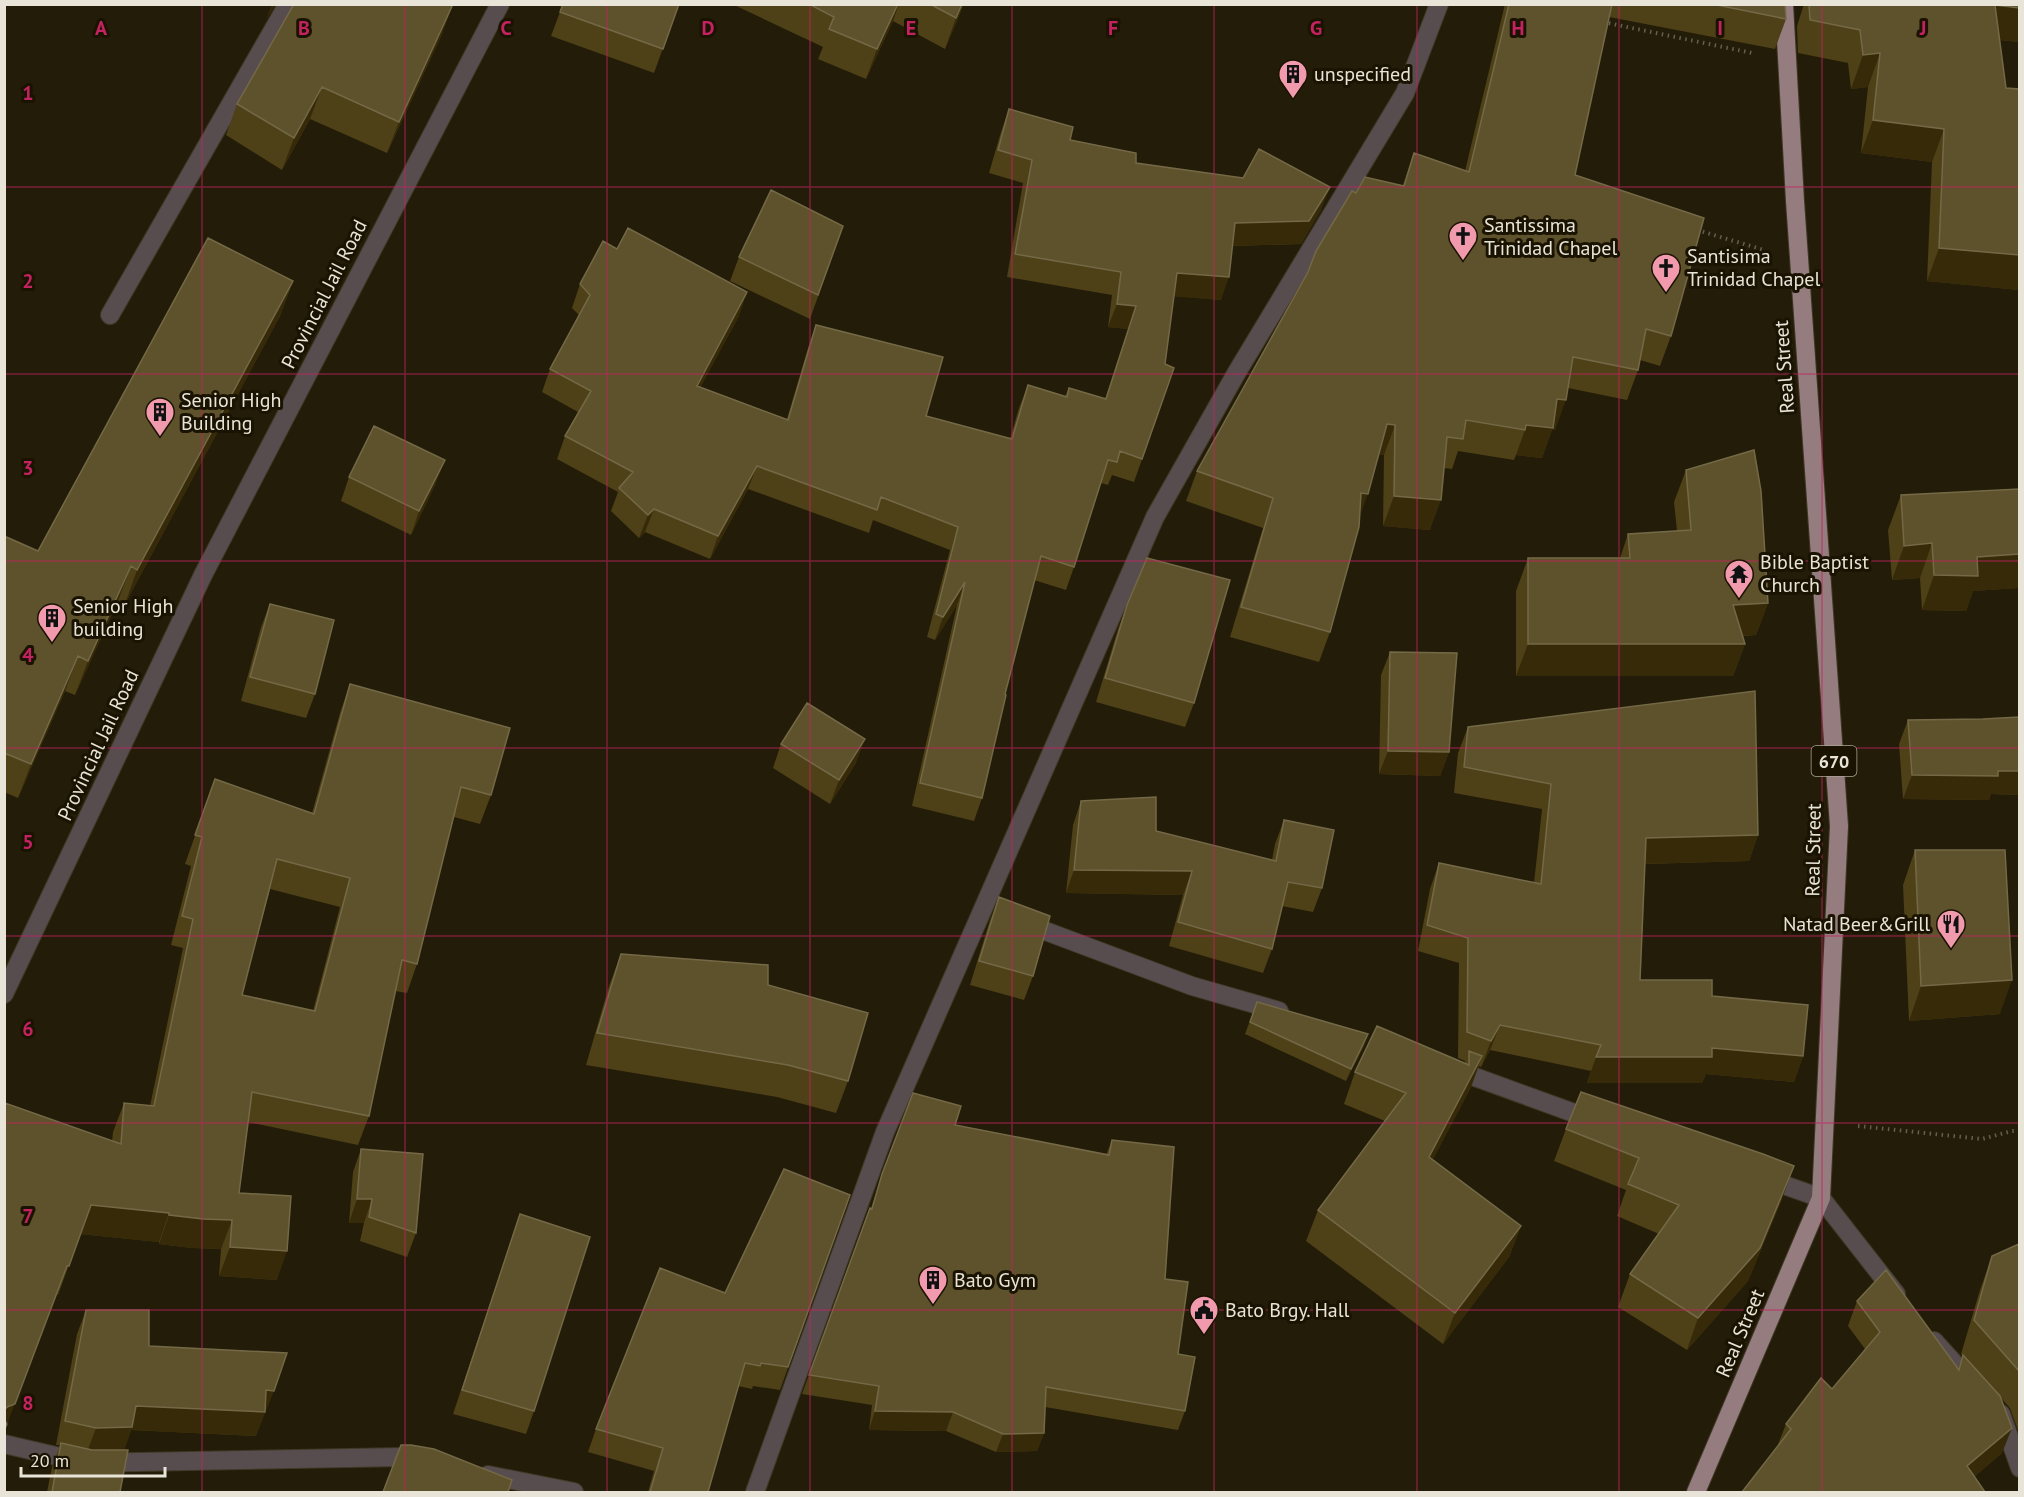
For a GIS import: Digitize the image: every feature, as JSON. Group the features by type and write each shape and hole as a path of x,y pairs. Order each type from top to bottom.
{"main road":[{"name":"Real Street","path":"1696,1492 1821,1198 1839,826 1799,261 1784,4"}],"street":[{"path":"110,315 288,4"},
{"name":"Provincial Jail Road","path":"4,994 203,575 500,4"},
{"path":"755,1492 885,1132 995,911 1155,517 1237,372 1405,93 1439,4"},
{"path":"995,911 1192,986 1297,1016"},
{"path":"1436,1062 1613,1127"},
{"path":"1745,1172 1821,1198 1905,1305"},
{"path":"1919,1323 2001,1415 2019,1468"},
{"path":"4,1444 86,1463 403,1457 437,1464"},
{"path":"471,1471 574,1492"}],"path":[{"path":"1602,22 1788,61"},
{"path":"1689,227 1799,261"},
{"path":"1825,1123 1982,1139 2019,1131"}],"building":[{"path":"294,4 453,4 399,122 322,87 294,138 237,104"},
{"path":"563,4 679,4 663,49 560,12"},
{"path":"809,4 898,4 877,49 829,29 834,17"},
{"path":"930,4 962,4 956,18"},
{"path":"1509,4 1612,4 1575,175 1704,218 1671,336 1646,329 1638,370 1573,357 1566,400 1557,399 1553,428 1526,425 1525,430 1466,420 1463,439 1447,437 1441,500 1394,496 1395,425 1387,424 1368,494 1361,493 1359,527 1330,632 1241,607 1273,498 1197,471 1308,272 1316,251 1352,191 1356,193 1365,177 1404,186 1414,153 1469,172"},
{"path":"1712,4 1785,4 1786,19"},
{"path":"1809,4 2019,4 2019,8 1995,5 2006,88 2019,89 2019,255 1939,248 1944,129 1873,120 1880,53 1863,55 1860,30 1810,20"},
{"path":"1009,109 1073,127 1070,140 1136,153 1136,163 1243,178 1259,149 1330,187 1309,221 1235,223 1229,277 1177,273 1165,364 1174,368 1142,459 1120,451 1117,462 1108,460 1074,567 1041,556 1005,694 982,798 920,783 965,582 943,617 936,614 958,527 881,497 877,510 757,466 718,536 654,509 648,515 619,488 633,472 565,436 591,391 550,369 590,295 580,284 603,241 617,249 628,228 747,292 697,386 788,420 816,325 943,357 926,416 1012,439 1028,385 1067,397 1069,388 1106,399 1136,306 1117,304 1121,272 1015,254 1032,160 998,150"},
{"path":"771,190 843,226 818,295 739,257"},
{"path":"208,238 293,281 137,570 131,566 88,661 78,656 31,764 4,753 4,536 38,551"},
{"path":"374,426 445,460 419,511 349,477"},
{"path":"1754,450 1761,491 1768,603 1733,605 1745,644 1528,644 1528,558 1630,558 1628,534 1691,530 1686,470"},
{"path":"2019,489 2019,554 1977,557 1978,576 1934,575 1932,543 1904,546 1901,495"},
{"path":"1147,558 1230,580 1194,703 1105,678 1127,605"},
{"path":"270,604 334,620 315,694 250,677"},
{"path":"1390,652 1457,653 1449,752 1388,751"},
{"path":"350,684 510,728 491,795 461,787 417,964 402,960 369,1116 252,1092 239,1193 291,1196 287,1251 230,1247 232,1220 203,1219 91,1205 15,1404 4,1411 5,1103 121,1144 124,1103 154,1106 193,919 182,916 202,837 195,835 215,779 314,814","holes":["277,859 350,878 315,1011 242,995"]},
{"path":"1755,691 1758,835 1646,838 1640,980 1712,980 1712,996 1808,1005 1803,1056 1712,1048 1712,1057 1596,1057 1601,1045 1500,1025 1491,1041 1467,1032 1468,938 1427,925 1439,863 1541,884 1551,784 1464,767 1468,727"},
{"path":"807,703 865,739 839,780 781,744"},
{"path":"2019,717 2019,771 1998,771 1998,776 1912,775 1908,720"},
{"path":"1156,797 1156,831 1276,861 1284,820 1334,830 1322,888 1288,882 1272,949 1178,922 1192,871 1074,870 1081,801"},
{"name":"Natad Beer&Grill","path":"1915,850 2005,850 2012,980 1921,986"},
{"path":"999,897 1050,916 1033,976 979,961"},
{"path":"621,954 768,965 768,985 868,1013 848,1081 788,1065 597,1033"},
{"path":"1257,1002 1368,1034 1351,1069 1250,1022"},
{"path":"1377,1026 1469,1065 1469,1051 1482,1056 1429,1157 1521,1226 1455,1313 1318,1210 1406,1093 1355,1072"},
{"path":"1581,1092 1794,1166 1760,1248 1698,1318 1630,1274 1679,1205 1628,1184 1639,1158 1566,1129"},
{"path":"913,1093 961,1106 955,1125 1109,1155 1112,1140 1174,1147 1165,1279 1188,1282 1178,1354 1195,1357 1185,1411 1046,1387 1044,1433 1003,1434 953,1412 875,1411 879,1386 809,1375"},
{"path":"361,1149 423,1154 416,1233 369,1217 372,1199 357,1199"},
{"path":"784,1169 850,1195 788,1367 745,1363 708,1492 650,1492 663,1448 596,1429 660,1268 725,1293"},
{"path":"520,1214 590,1237 534,1411 462,1390"},
{"path":"2019,1244 2019,1371 1974,1320 1992,1256"},
{"path":"1886,1270 1959,1370 1963,1355 2000,1396 2012,1428 1967,1466 1985,1492 1742,1492 1791,1429 1786,1424 1821,1378 1832,1389 1880,1332 1857,1301"},
{"path":"86,1310 149,1310 149,1346 287,1353 274,1391 266,1390 265,1412 136,1406 132,1427 96,1428 65,1421"},
{"path":"61,1443 92,1450 128,1450 120,1492 52,1492"},
{"path":"401,1445 434,1449 512,1480 508,1492 383,1492"}],"place":[{"name":"unspecified","path":"1293,100"},
{"name":"Santissima Trinidad Chapel","path":"1463,262"},
{"name":"Santisima Trinidad Chapel","path":"1666,294"},
{"name":"Senior High Building","path":"160,438"},
{"name":"Bible Baptist Church","path":"1739,600"},
{"name":"Senior High building","path":"52,644"},
{"name":"Natad Beer&Grill","path":"1951,950"},
{"name":"Bato Gym","path":"933,1306"},
{"name":"Bato Brgy. Hall","path":"1204,1336"}]}
